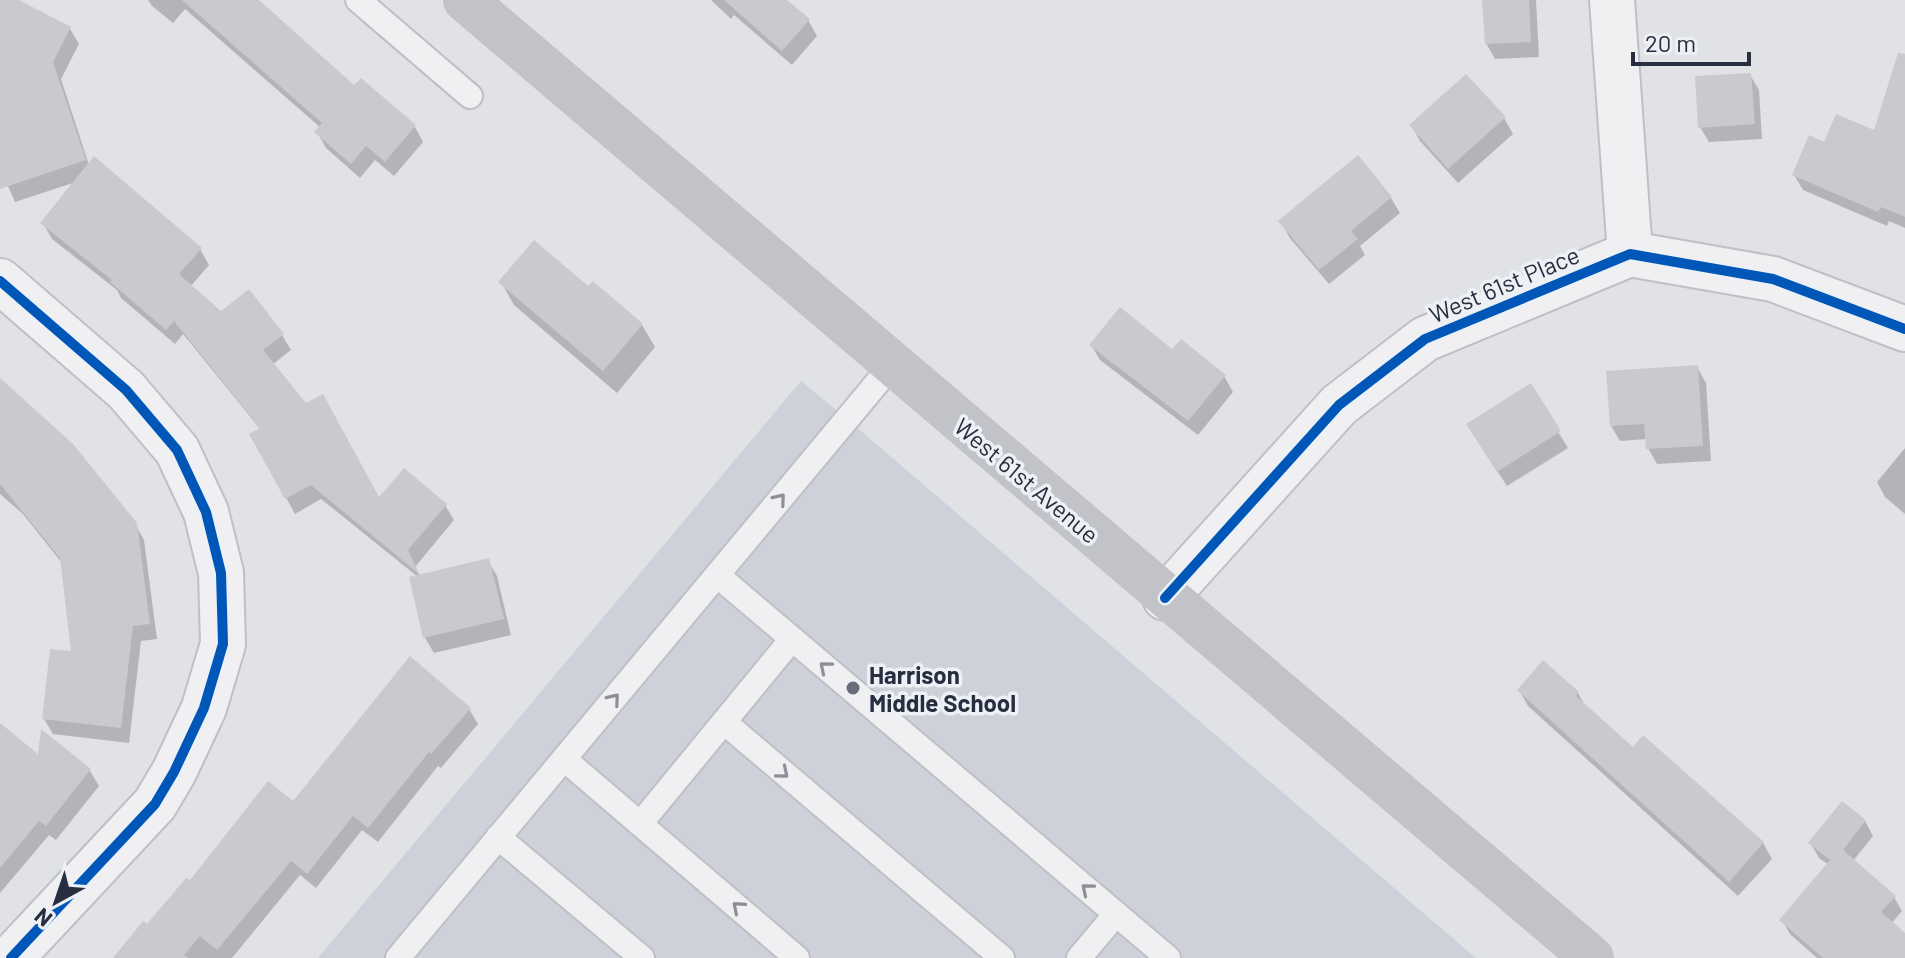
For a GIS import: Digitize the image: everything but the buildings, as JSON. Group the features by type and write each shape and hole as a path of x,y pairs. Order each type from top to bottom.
{"main road":[{"name":"West 61st Avenue","path":"465,0 1592,958"}],"street":[{"path":"1612,0 1630,254 1773,279 1905,329"},
{"name":"West 61st Place","path":"1165,598 1339,405 1425,339 1630,254"},
{"path":"0,281 126,390 177,450 206,512 221,573 223,644 204,708 155,804 11,958"}],"lane":[{"path":"358,0 470,96"},
{"path":"398,958 892,365"},
{"path":"717,575 1168,958"},
{"path":"640,824 792,639"},
{"path":"724,722 1002,958"},
{"path":"564,759 797,958"},
{"path":"498,837 642,958"},
{"path":"1079,958 1116,914"}],"shaded area":[{"name":"Harrison Middle School","path":"801,381 847,419 1476,958 318,958"}],"cycle path":[{"path":"1165,598 1339,405 1425,339 1630,254 1773,279 1905,329"},
{"path":"0,281 126,390 177,450 206,512 221,573 223,644 204,708 155,804 11,958"}],"place":[{"name":"Harrison Middle School","path":"853,688"}]}
